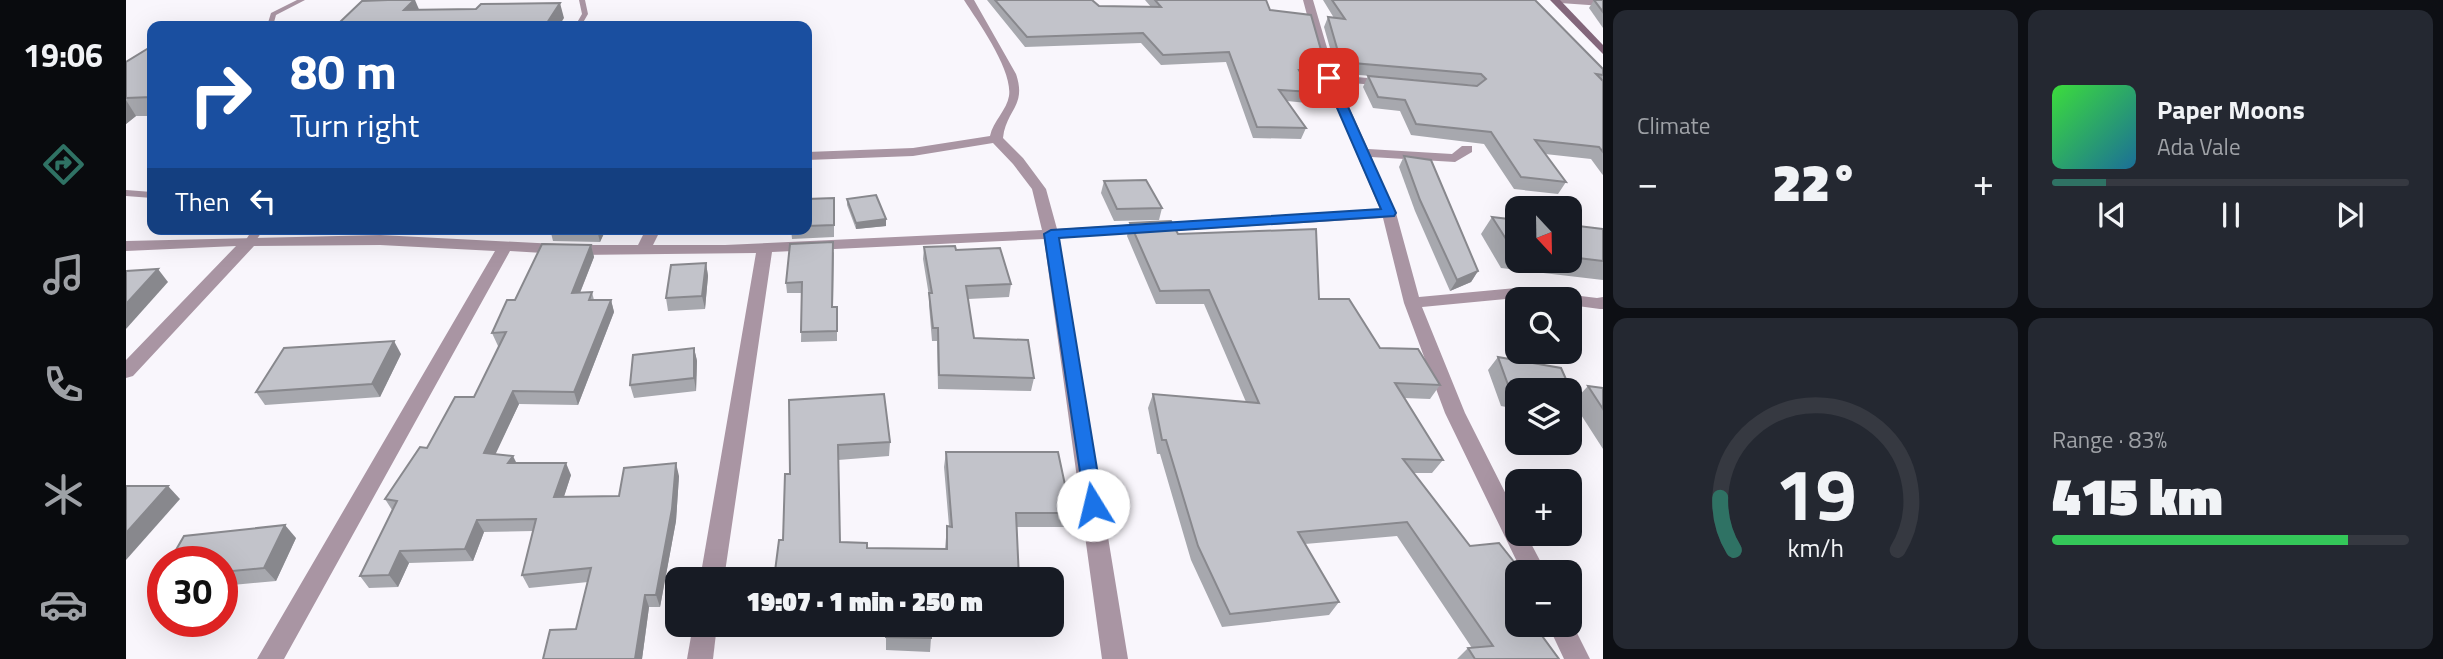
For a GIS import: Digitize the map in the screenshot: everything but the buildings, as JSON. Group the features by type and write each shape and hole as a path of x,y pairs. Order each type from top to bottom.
{"main road":[{"path":"1558,0 1603,51"}],"street":[{"path":"969,0 1015,86 1015,97 1000,119 996,139"},
{"path":"1308,0 1329,78 1389,213 1412,303 1455,413 1528,560"},
{"path":"1558,0 1603,4"},
{"path":"1329,78 1407,85"},
{"path":"812,156 913,152 996,139"},
{"path":"996,139 1029,174 1039,189 1051,234 1115,659"},
{"path":"1364,153 1455,159 1467,149"},
{"path":"126,246 254,235 576,250 765,248 1389,213"},
{"path":"126,371 254,235"},
{"path":"643,250 651,235"},
{"path":"270,659 506,245"},
{"path":"714,567 765,248"},
{"path":"1412,303 1505,294"},
{"path":"1582,302 1603,302"},
{"path":"699,659 703,637"},
{"path":"1566,637 1577,659"}],"lane":[{"path":"272,21 274,14 302,0"},
{"path":"581,21 585,14 582,0"},
{"path":"126,193 147,195"}],"route":[{"path":"1093,505 1051,234 1389,213 1329,78"}]}
